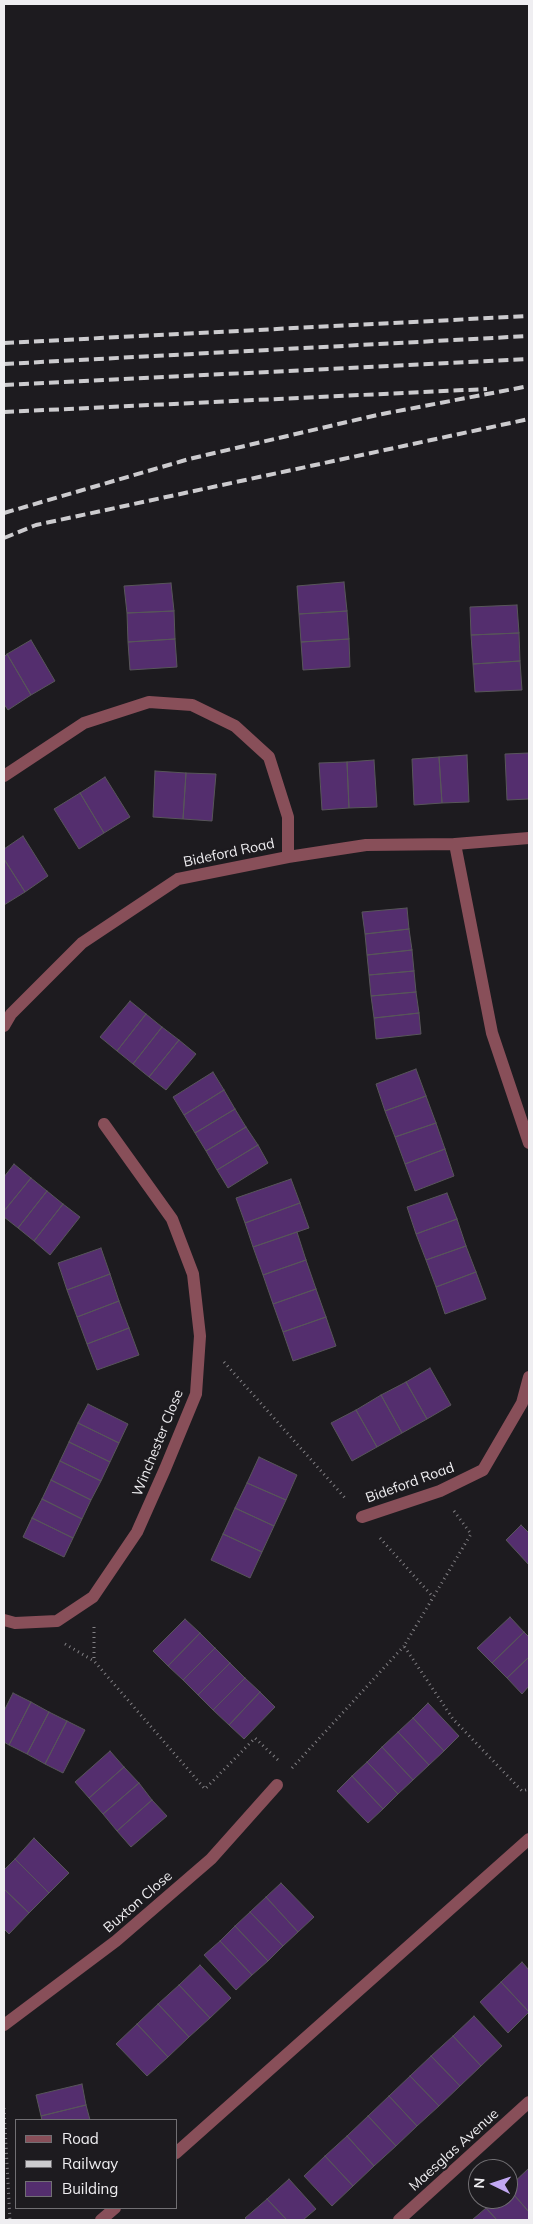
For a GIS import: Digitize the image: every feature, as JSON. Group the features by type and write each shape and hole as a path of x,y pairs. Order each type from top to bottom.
{"street":[{"path":"4,776 84,723 150,702 192,705 234,726 269,757 288,817 288,856"},
{"name":"Bideford Road","path":"4,1026 11,1014 82,943 178,879 288,856 366,845 455,844 529,838"},
{"path":"455,844 492,1033 529,1143"},
{"name":"Winchester Close","path":"4,1620 15,1623 57,1621 94,1597 137,1532 196,1394 200,1336 193,1274 172,1219 104,1124"},
{"name":"Bideford Road","path":"362,1516 440,1491 483,1470 522,1403 529,1377"},
{"name":"Buxton Close","path":"4,2025 116,1941 211,1859 277,1785"},
{"path":"178,2151 529,1839"},
{"name":"Maesglas Avenue","path":"399,2220 529,2102"},
{"path":"101,2220 114,2209"}],"path":[{"path":"200,1336 433,1597"},
{"path":"277,1785 404,1646 471,1534 440,1491"},
{"path":"31,1622 94,1661 205,1789 255,1738 289,1771"},
{"path":"404,1646 453,1720 522,1791 529,1789"},
{"path":"4,2108 10,2220"}],"building":[{"path":"344,582 347,611 299,614 297,586"},
{"path":"171,583 174,611 127,613 124,586"},
{"path":"517,605 519,633 471,635 470,607"},
{"path":"174,611 175,639 128,642 127,613"},
{"path":"347,611 349,639 301,642 299,614"},
{"path":"519,633 520,661 473,664 471,635"},
{"path":"175,639 177,667 130,670 128,642"},
{"path":"349,639 350,667 303,670 301,642"},
{"path":"31,640 55,681 31,695 7,654"},
{"path":"7,654 31,695 8,710 4,704 4,657"},
{"path":"520,661 522,690 475,692 473,664"},
{"path":"529,753 529,799 507,800 505,754"},
{"path":"467,755 469,802 442,803 439,757"},
{"path":"439,757 442,803 414,805 412,759"},
{"path":"374,760 377,807 349,808 347,762"},
{"path":"347,762 349,808 322,810 319,763"},
{"path":"155,771 186,773 183,819 153,817"},
{"path":"186,773 216,774 212,821 183,819"},
{"path":"105,777 130,817 104,833 80,793"},
{"path":"80,793 104,833 79,849 54,809"},
{"path":"23,836 48,876 25,892 4,859 4,849"},
{"path":"4,859 25,892 4,905"},
{"path":"407,908 409,929 365,934 362,912"},
{"path":"409,929 412,950 367,955 365,934"},
{"path":"412,950 414,971 369,975 367,955"},
{"path":"414,971 416,992 371,996 369,975"},
{"path":"416,992 419,1013 374,1018 371,996"},
{"path":"130,1001 146,1014 117,1051 100,1037"},
{"path":"419,1013 421,1034 376,1039 374,1018"},
{"path":"146,1014 162,1027 133,1064 117,1051"},
{"path":"162,1027 179,1040 149,1077 133,1064"},
{"path":"179,1040 196,1054 166,1090 149,1077"},
{"path":"416,1069 426,1096 385,1111 376,1084"},
{"path":"213,1072 224,1090 184,1115 173,1097"},
{"path":"224,1090 235,1109 195,1133 184,1115"},
{"path":"426,1096 436,1123 395,1137 385,1111"},
{"path":"235,1109 246,1127 206,1151 195,1133"},
{"path":"436,1123 445,1149 405,1164 395,1137"},
{"path":"246,1127 258,1145 217,1170 206,1151"},
{"path":"258,1145 268,1163 228,1188 217,1170"},
{"path":"445,1149 454,1176 415,1191 405,1164"},
{"path":"14,1164 31,1178 4,1211 4,1177"},
{"path":"31,1178 47,1191 18,1228 4,1217 4,1211"},
{"path":"291,1179 300,1203 245,1223 236,1198"},
{"path":"47,1191 63,1204 34,1241 18,1228"},
{"path":"447,1193 457,1219 416,1234 407,1207"},
{"path":"300,1203 309,1228 253,1247 245,1223"},
{"path":"63,1204 80,1217 50,1255 34,1241"},
{"path":"457,1219 466,1246 426,1260 416,1234"},
{"path":"297,1232 306,1260 263,1275 253,1247"},
{"path":"466,1246 476,1272 436,1287 426,1260"},
{"path":"101,1248 110,1274 67,1290 58,1263"},
{"path":"306,1260 316,1289 273,1304 263,1275"},
{"path":"476,1272 486,1299 445,1314 436,1287"},
{"path":"110,1274 119,1301 77,1317 67,1290"},
{"path":"316,1289 326,1317 283,1332 273,1304"},
{"path":"119,1301 129,1328 87,1344 77,1317"},
{"path":"326,1317 336,1346 293,1361 283,1332"},
{"path":"129,1328 139,1355 97,1370 87,1344"},
{"path":"430,1368 451,1405 427,1419 406,1382"},
{"path":"406,1382 427,1419 402,1433 381,1395"},
{"path":"381,1395 402,1433 377,1447 356,1410"},
{"path":"88,1404 128,1424 119,1443 78,1423"},
{"path":"356,1410 377,1447 352,1461 331,1423"},
{"path":"78,1423 119,1443 110,1462 69,1442"},
{"path":"69,1442 110,1462 101,1481 60,1461"},
{"path":"259,1457 297,1475 286,1500 247,1483"},
{"path":"60,1461 101,1481 91,1500 51,1480"},
{"path":"51,1480 91,1500 82,1519 42,1499"},
{"path":"247,1483 286,1500 274,1526 235,1508"},
{"path":"42,1499 82,1519 73,1538 32,1518"},
{"path":"235,1508 274,1526 262,1552 223,1534"},
{"path":"32,1518 73,1538 64,1557 23,1537"},
{"path":"521,1525 529,1533 529,1565 506,1540"},
{"path":"223,1534 262,1552 250,1578 211,1560"},
{"path":"510,1617 524,1632 492,1663 477,1648"},
{"path":"185,1619 200,1633 168,1666 153,1651"},
{"path":"524,1632 529,1637 529,1657 507,1678 492,1663"},
{"path":"200,1633 215,1648 183,1680 168,1666"},
{"path":"215,1648 230,1663 198,1695 183,1680"},
{"path":"529,1657 529,1686 522,1694 507,1678"},
{"path":"230,1663 245,1678 213,1710 198,1695"},
{"path":"245,1678 260,1692 229,1725 213,1710"},
{"path":"260,1692 275,1707 244,1739 229,1725"},
{"path":"13,1693 31,1702 9,1745 4,1742 4,1711"},
{"path":"31,1702 49,1712 27,1754 9,1745"},
{"path":"428,1703 459,1736 444,1751 413,1718"},
{"path":"49,1712 67,1721 45,1764 27,1754"},
{"path":"413,1718 444,1751 429,1765 398,1732"},
{"path":"67,1721 85,1730 63,1773 45,1764"},
{"path":"398,1732 429,1765 413,1780 382,1747"},
{"path":"382,1747 413,1780 398,1794 367,1762"},
{"path":"110,1751 124,1767 89,1798 75,1782"},
{"path":"367,1762 398,1794 383,1809 352,1776"},
{"path":"124,1767 139,1783 103,1814 89,1798"},
{"path":"352,1776 383,1809 368,1823 337,1791"},
{"path":"139,1783 152,1800 117,1831 103,1814"},
{"path":"152,1800 167,1816 131,1847 117,1831"},
{"path":"34,1838 69,1873 49,1893 15,1859"},
{"path":"15,1859 49,1893 29,1913 4,1889 4,1870"},
{"path":"281,1883 314,1917 298,1932 266,1897"},
{"path":"4,1889 29,1913 9,1934 4,1929"},
{"path":"266,1897 298,1932 283,1946 250,1912"},
{"path":"250,1912 283,1946 268,1961 235,1926"},
{"path":"235,1926 268,1961 252,1975 220,1941"},
{"path":"220,1941 252,1975 236,1990 204,1955"},
{"path":"522,1962 529,1970 529,2012 501,1982"},
{"path":"200,1965 231,1998 210,2018 179,1985"},
{"path":"501,1982 529,2012 508,2033 480,2002"},
{"path":"179,1985 210,2018 189,2037 158,2004"},
{"path":"158,2004 189,2037 168,2057 137,2024"},
{"path":"474,2016 502,2046 481,2066 453,2036"},
{"path":"137,2024 168,2057 147,2076 116,2044"},
{"path":"453,2036 481,2066 460,2086 431,2056"},
{"path":"431,2056 460,2086 439,2106 410,2076"},
{"path":"410,2076 439,2106 417,2126 389,2096"},
{"path":"82,2084 86,2105 41,2116 36,2095"},
{"path":"389,2096 417,2126 396,2146 368,2116"},
{"path":"86,2105 90,2119 42,2119 41,2116"},
{"path":"368,2116 396,2146 374,2166 347,2136"},
{"path":"347,2136 374,2166 353,2186 325,2156"},
{"path":"325,2156 353,2186 332,2206 304,2176"},
{"path":"529,2168 529,2212 518,2199 518,2178"},
{"path":"289,2179 316,2209 303,2220 287,2220 267,2199"},
{"path":"267,2199 287,2220 247,2220 245,2218"},
{"path":"518,2199 529,2212 529,2220 497,2220 487,2209 518,2209"},
{"path":"487,2209 497,2220 472,2220"}],"railway":[{"path":"4,343 529,316"},
{"path":"4,364 529,336"},
{"path":"4,385 529,359"},
{"path":"4,513 189,459 377,415 529,386"},
{"path":"4,412 487,389"},
{"path":"4,538 36,525 529,419"}]}
